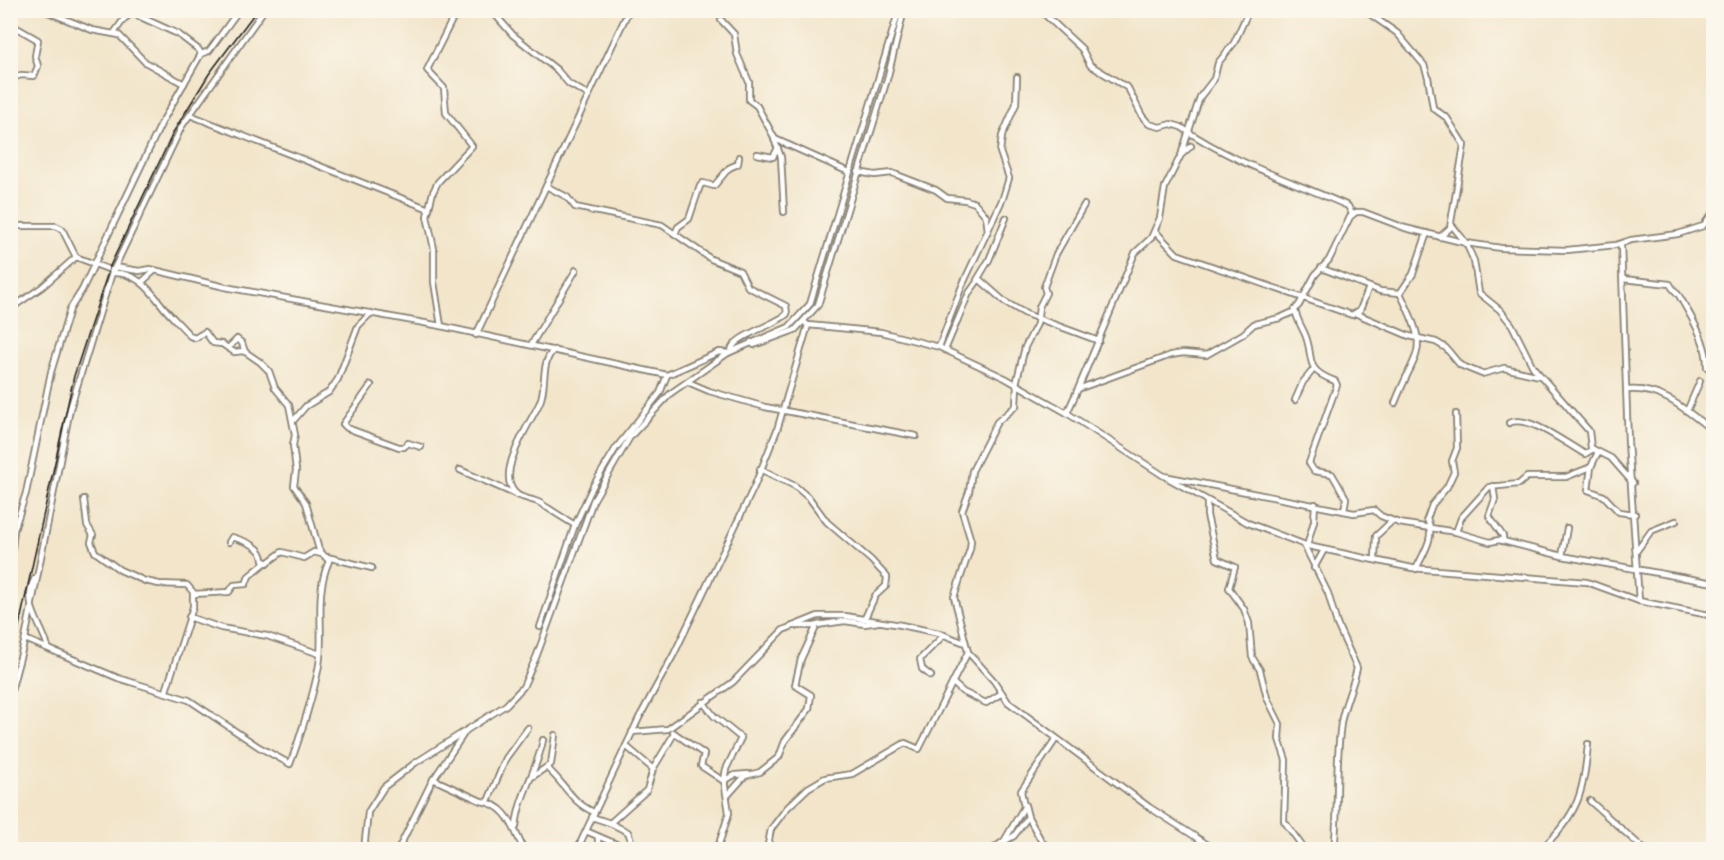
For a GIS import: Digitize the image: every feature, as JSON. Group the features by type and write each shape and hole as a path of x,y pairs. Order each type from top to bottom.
{"street":[{"path":"43,10 92,30 114,33 145,62 184,84"},
{"path":"10,568 14,530 24,501 51,372 70,309 95,263 162,122 201,54 208,51 239,10"},
{"path":"10,695 25,639 73,399 113,270 140,210 190,115 264,10"},
{"path":"441,326 434,282 434,249 428,223 429,209 438,182 472,146 446,113 444,88 427,70 452,20 463,10"},
{"path":"490,10 513,35 557,70 569,84 589,95"},
{"path":"476,335 629,10"},
{"path":"364,849 368,812 382,790 408,767 506,705 523,687 537,655 593,501 630,437 669,395 730,352 789,327 810,304 898,10"},
{"path":"577,849 632,732 674,654 760,469 783,410 806,324 818,305 904,10"},
{"path":"1040,10 1082,48 1090,65 1128,88 1142,116 1149,124 1160,127 1174,124 1239,161 1296,187 1348,206 1352,214"},
{"path":"1067,413 1135,253 1149,242 1155,231 1162,213 1165,187 1181,155 1200,97 1214,79 1218,63 1234,44 1249,10"},
{"path":"1364,10 1397,33 1424,65 1433,108 1447,118 1464,145 1449,230 1440,237"},
{"path":"114,33 124,19 132,13 178,34 200,50 201,54"},
{"path":"721,20 734,34 737,54 749,82 749,100 757,106 778,147 783,176 784,212"},
{"path":"10,24 38,40 35,56 38,66 37,73 31,77 13,76 10,89"},
{"path":"939,347 978,253 1000,208 1009,178 1000,152 1002,136 1017,98 1017,77"},
{"path":"190,115 429,209"},
{"path":"773,137 849,172"},
{"path":"757,154 773,157 777,154 782,142"},
{"path":"1181,155 1191,146"},
{"path":"675,234 678,226 689,219 700,186 703,183 714,186 729,168 738,164 739,157"},
{"path":"858,172 875,175 892,173 936,190 947,198 975,203 986,216 988,232"},
{"path":"546,186 567,197 575,207 653,223 675,234 711,259 740,271 748,287 786,306 787,315 778,323 737,341 730,352"},
{"path":"1084,205 1052,265 1038,319 1025,347 1016,384 1017,402 998,422 976,461 962,511 971,541 968,559 954,597 969,652 1008,702 1149,807 1216,849"},
{"path":"1352,214 1363,212 1405,228 1466,243 1501,248 1553,250 1621,244 1701,227 1713,211"},
{"path":"1078,389 1171,355 1183,353 1206,355 1243,334 1254,324 1283,317 1295,310 1321,268 1329,260 1352,214"},
{"path":"945,350 977,280 989,260 1006,218"},
{"path":"1450,224 1466,243 1478,276 1479,293 1500,310 1512,325 1521,346 1540,376 1589,431 1595,450 1588,490 1602,495 1619,512 1635,514"},
{"path":"10,226 56,226 62,229 76,257 129,275 142,282 190,336 195,338 204,331 213,344 245,352 269,371 275,388 289,405 294,420 293,445 296,470 294,486 306,503 323,555 328,561 323,571 319,603 320,654 290,764 260,747 205,709 166,691 118,678 25,639"},
{"path":"1155,231 1177,254 1356,314 1419,338 1428,339 1444,347 1457,363 1482,374 1504,368 1540,376"},
{"path":"1400,293 1413,274 1427,233"},
{"path":"1621,244 1628,390 1628,442 1633,483 1639,602"},
{"path":"978,253 989,260"},
{"path":"10,309 42,287 76,257"},
{"path":"1321,268 1369,287 1400,293"},
{"path":"113,270 154,271 225,287 441,326 668,375 719,352 730,352"},
{"path":"531,345 576,270"},
{"path":"142,282 154,271"},
{"path":"1623,279 1671,284 1707,347 1707,367 1713,372"},
{"path":"977,280 982,280 1005,302 1038,319 1099,341"},
{"path":"1356,314 1369,287"},
{"path":"1395,403 1405,376 1417,358 1420,344 1400,293"},
{"path":"1295,310 1297,321 1305,333 1314,369 1335,381 1336,385 1309,463 1314,471 1332,474 1346,498 1344,511"},
{"path":"294,420 306,406 329,392 338,379 358,326 371,314"},
{"path":"751,342 754,345 776,338 806,324 881,332 939,347 1016,384 1067,413 1207,501 1248,523 1305,545 1416,569 1587,582 1639,602 1713,616"},
{"path":"228,348 237,339 242,343 245,352"},
{"path":"517,495 511,487 509,474 512,454 540,402 548,355 554,350"},
{"path":"1295,400 1303,382 1314,369"},
{"path":"540,627 575,525 593,486 616,448 663,386 668,375"},
{"path":"1687,411 1700,381"},
{"path":"688,382 709,392 783,410 916,436"},
{"path":"371,385 343,424 347,428 399,447 404,447 408,442 421,447"},
{"path":"663,386 669,395"},
{"path":"1628,390 1639,389 1662,395 1713,432"},
{"path":"1432,528 1427,519 1428,511 1454,472 1452,461 1457,448 1456,414"},
{"path":"1509,423 1516,419 1528,422 1585,454 1595,450 1611,458 1633,483"},
{"path":"1455,531 1461,518 1477,498 1493,486 1519,484 1527,477 1566,477 1591,467"},
{"path":"760,469 795,486 810,499 827,522 872,560 887,577 886,586 874,596 865,618"},
{"path":"460,470 539,503 575,525"},
{"path":"1164,476 1354,513 1374,510 1392,521 1455,531 1490,542 1503,541 1562,556 1713,583"},
{"path":"1493,486 1495,499 1489,516 1503,536 1503,541"},
{"path":"84,499 87,525 92,534 91,542 95,552 120,570 159,585 186,585 193,594 189,617 166,691"},
{"path":"1207,501 1207,515 1217,559 1235,567 1229,588 1244,609 1249,623 1252,657 1260,670 1267,698 1280,724 1280,739 1286,760 1284,821 1305,849"},
{"path":"1315,504 1314,521 1305,545 1314,568 1330,597 1336,624 1357,668 1341,721 1336,777 1339,802 1334,849"},
{"path":"1375,559 1376,536 1392,521"},
{"path":"1636,552 1651,531 1676,521"},
{"path":"1416,569 1432,528"},
{"path":"1562,556 1567,528"},
{"path":"229,542 232,537 259,549 265,563"},
{"path":"1314,568 1317,558 1324,550"},
{"path":"193,594 229,592 234,585 246,584 249,576 282,552 304,558 314,552 372,568"},
{"path":"30,606 37,616 48,647"},
{"path":"632,732 668,729 732,682 790,626 818,616 882,621 944,634 965,644"},
{"path":"189,617 245,634 267,636 320,654"},
{"path":"790,626 816,626 845,621 865,624 882,621"},
{"path":"725,781 735,775 760,772 779,757 786,741 812,703 809,692 795,685 801,659 816,626"},
{"path":"931,676 922,669 920,659 944,634"},
{"path":"766,849 771,829 787,808 808,788 825,778 852,774 905,743 919,749 969,652"},
{"path":"953,683 963,692 986,703 1002,693"},
{"path":"703,702 714,716 741,738 728,763 725,781 729,813 719,847 712,849"},
{"path":"488,801 506,758 528,728"},
{"path":"668,729 704,754 702,767 725,781"},
{"path":"398,849 433,779 467,730"},
{"path":"610,823 647,790 653,769 674,734"},
{"path":"530,779 548,769 554,755 555,735"},
{"path":"1052,849 1042,842 1028,817 1021,791 1056,739"},
{"path":"516,827 521,798 537,767 543,740"},
{"path":"1540,849 1567,822 1579,803 1588,744"},
{"path":"626,746 653,769"},
{"path":"548,769 564,783 579,804 628,832 631,841 640,849"},
{"path":"728,795 748,774"},
{"path":"433,779 481,801 488,801 509,817 516,827 524,849"},
{"path":"1590,801 1646,849"},
{"path":"1001,843 1025,805"},
{"path":"509,817 518,812"},
{"path":"991,849 1014,836 1028,817"},
{"path":"586,831 630,849"},
{"path":"598,837 598,849"},
{"path":"621,847 631,841"}],"railway":[{"path":"10,667 74,376 110,266 174,131 209,74 257,10"}]}
